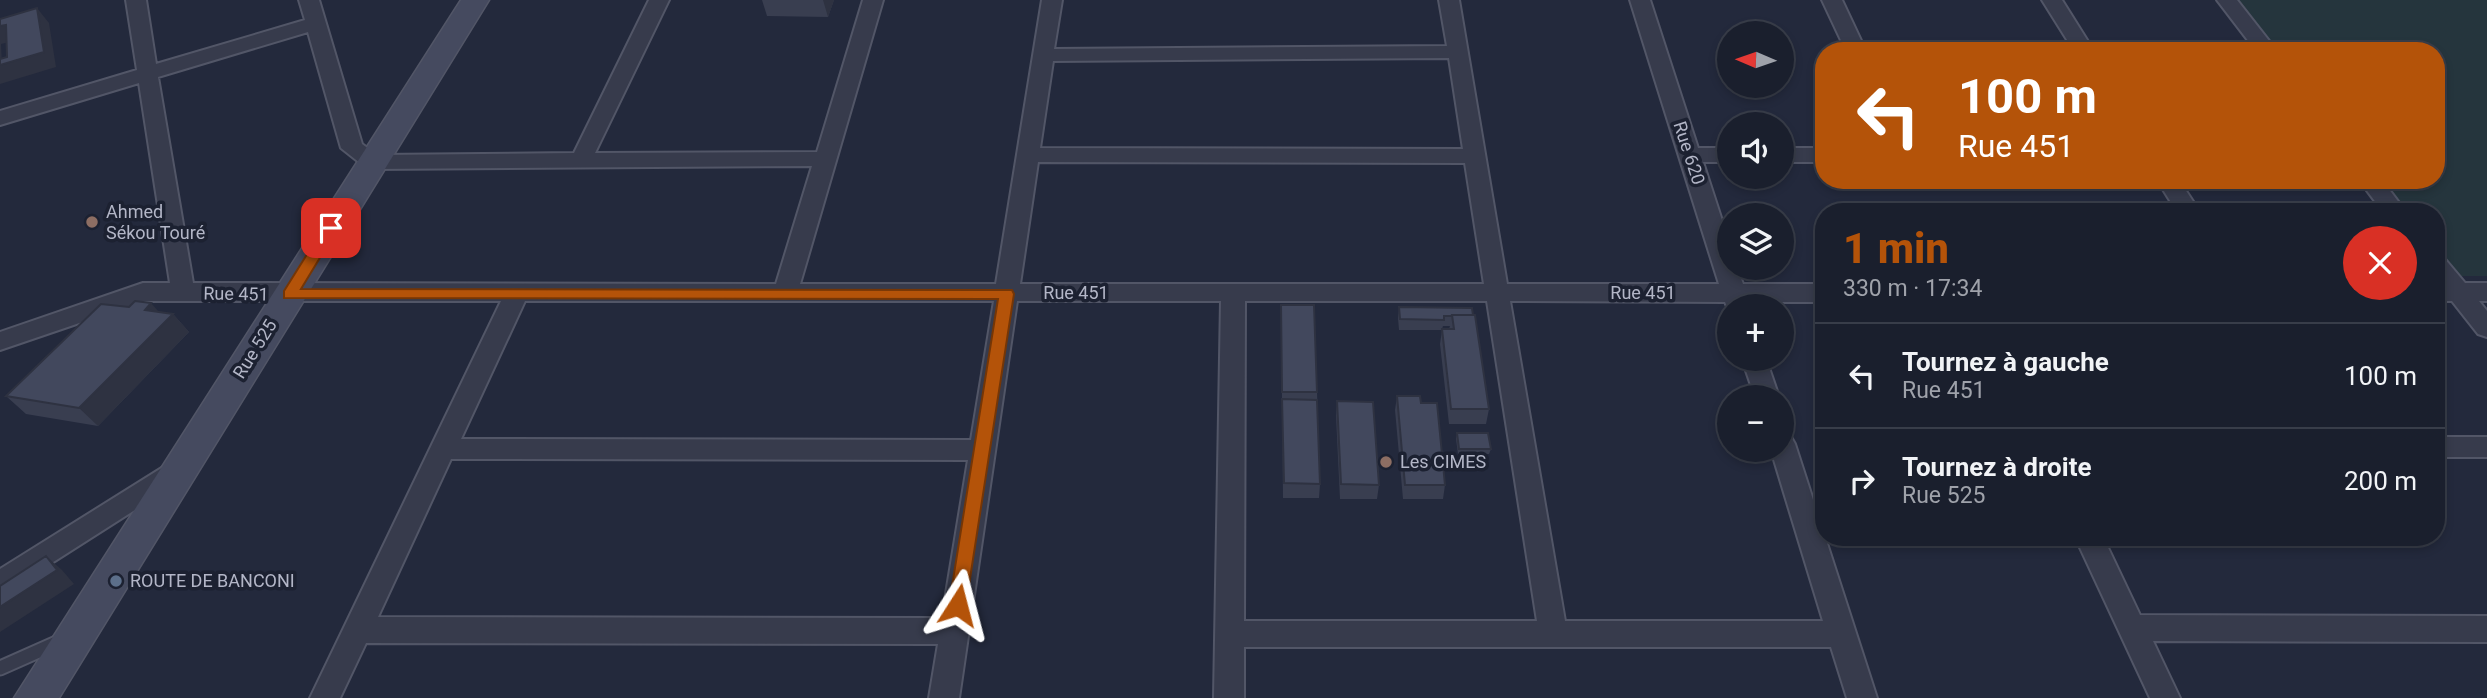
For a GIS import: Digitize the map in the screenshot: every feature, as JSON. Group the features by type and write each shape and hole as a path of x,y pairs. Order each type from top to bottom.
{"main road":[{"name":"Rue 525","path":"35,698 475,0"}],"street":[{"path":"136,0 183,293"},
{"path":"309,0 352,148 373,162 825,159"},
{"path":"581,160 659,0"},
{"path":"785,294 873,0"},
{"path":"944,698 1052,0"},
{"path":"1449,0 1553,634"},
{"name":"Rue 620","path":"1640,0 1734,294"},
{"path":"1832,0 1852,42"},
{"path":"2052,0 2078,42"},
{"path":"2227,0 2260,42"},
{"path":"0,118 316,23"},
{"path":"1044,55 1457,52"},
{"path":"1028,155 1474,156"},
{"path":"1690,155 1717,155"},
{"path":"1794,155 1815,155"},
{"path":"2377,189 2388,203"},
{"name":"Rue 451","path":"0,341 143,292 289,295 1497,293 1717,299"},
{"path":"2447,292 2487,292"},
{"path":"2447,292 2487,328"},
{"path":"1229,698 1233,293"},
{"path":"325,698 516,294"},
{"name":"Rue 451","path":"1794,295 1815,294"},
{"path":"2445,447 2487,447"},
{"path":"443,449 982,450"},
{"path":"1788,462 1862,698"},
{"path":"0,584 180,468"},
{"path":"2093,546 2165,698"},
{"path":"2132,628 2487,629"},
{"path":"357,630 954,631"},
{"path":"1230,634 1842,634"}],"lane":[{"path":"0,668 74,635"}],"shaded area":[{"path":"2235,0 2487,0 2487,276 2458,276 2445,259 2445,203 2400,203 2388,189 2445,189 2445,42 2269,42"}],"building":[{"path":"37,8 44,52 0,65 0,59 7,57 6,25 0,26 0,19"},
{"path":"135,301 151,303 145,310 173,314 79,408 6,396 101,304 129,307"},
{"path":"1281,305 1314,305 1317,392 1282,392"},
{"path":"1399,307 1472,308 1473,315 1444,316 1444,320 1400,319"},
{"path":"1452,315 1475,315 1489,409 1451,409 1442,329 1454,329"},
{"path":"1397,396 1420,396 1421,403 1437,403 1445,485 1405,485"},
{"path":"1282,399 1317,400 1320,484 1284,483"},
{"path":"1337,401 1373,402 1379,485 1341,484"},
{"path":"1457,433 1488,433 1491,449 1459,449"},
{"path":"46,556 57,570 0,607 0,586"}],"place":[{"name":"Ahmed Sékou Touré","path":"92,222"},
{"name":"Les CIMES","path":"1386,462"},
{"name":"ROUTE DE BANCONI","path":"116,581"}],"route":[{"path":"331,228 289,295 1006,294 958,605"}]}
